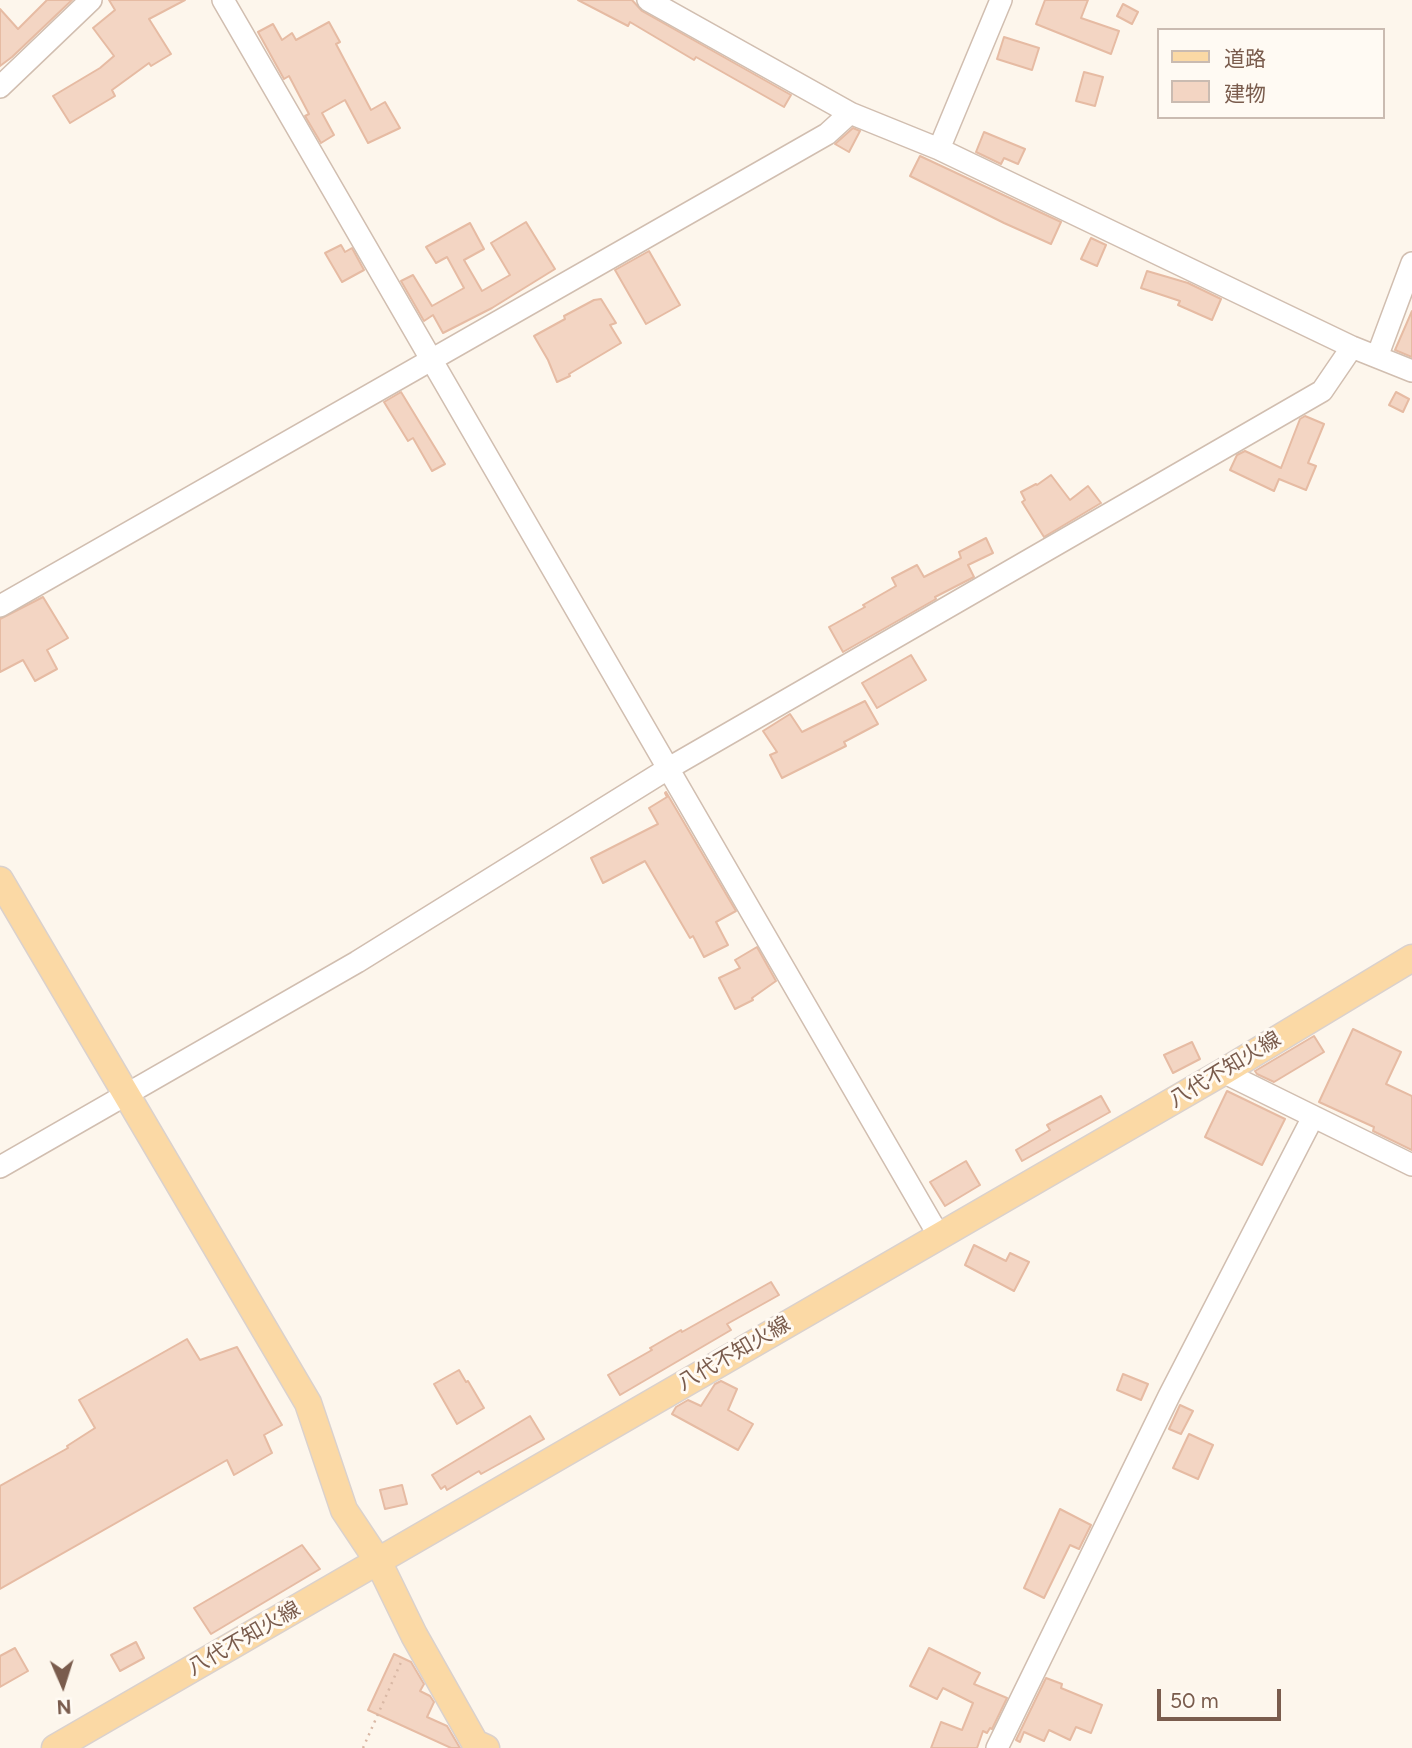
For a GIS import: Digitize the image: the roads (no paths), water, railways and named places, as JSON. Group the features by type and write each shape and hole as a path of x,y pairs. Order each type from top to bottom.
{"main road":[{"path":"0,880 308,1403 344,1510 378,1561 414,1634 475,1742 486,1748"},
{"name":"八代不知火線","path":"55,1748 1223,1072 1412,958"}],"street":[{"path":"4,75 91,0"},
{"path":"223,0 939,1236"},
{"path":"648,0 850,113 939,149 1352,347 1412,371"},
{"path":"939,149 1001,0"},
{"path":"0,607 827,134 850,113"},
{"path":"1377,356 1412,263"},
{"path":"0,1167 357,962 669,768 1322,391 1352,347"},
{"path":"1223,1072 1412,1165"},
{"path":"997,1748 1169,1396 1313,1117"}]}
